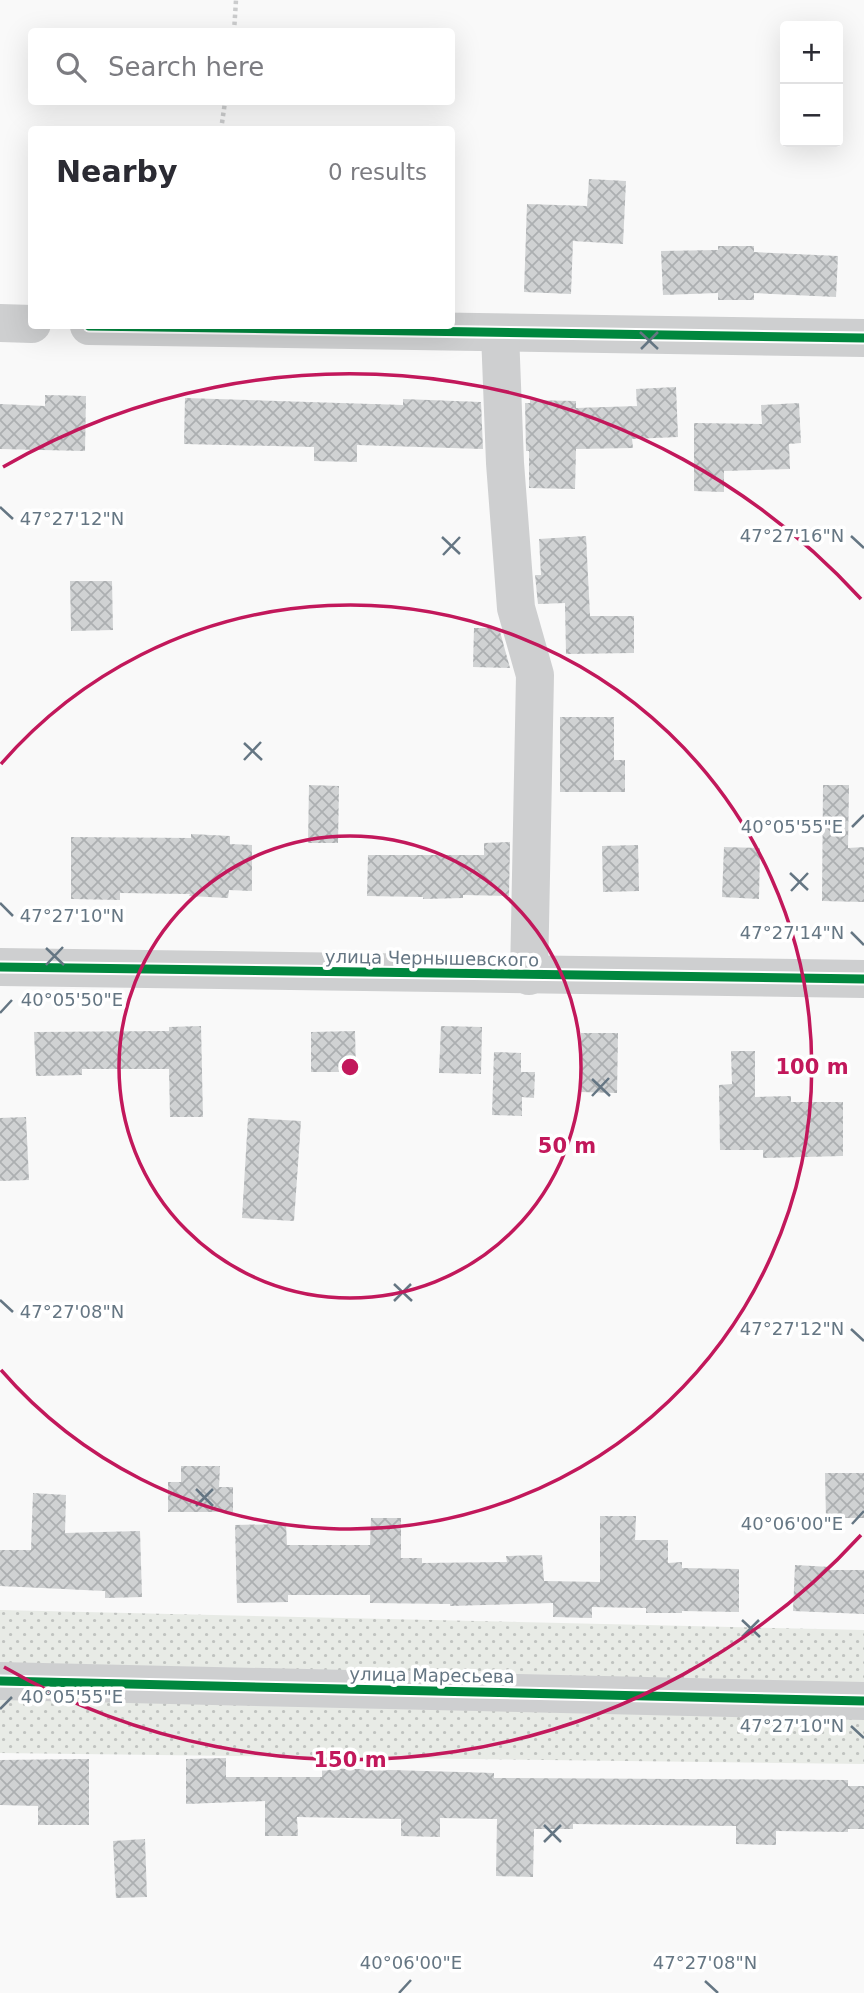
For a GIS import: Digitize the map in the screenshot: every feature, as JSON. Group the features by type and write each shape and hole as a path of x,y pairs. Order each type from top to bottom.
{"street":[{"path":"0,323 28,324"},
{"path":"265,329 864,338"},
{"path":"500,333 505,463 516,608 535,675 529,976"},
{"name":"улица Чернышевского","path":"0,967 864,979"},
{"name":"улица Маресьева","path":"0,1681 864,1701"}],"path":[{"path":"234,28 236,0"},
{"path":"222,126 225,105"}],"shaded area":[{"path":"0,1610 864,1630 864,1764 0,1753"}],"building":[{"path":"589,179 626,181 623,244 573,241 571,294 524,292 527,204 587,206"},
{"path":"718,246 754,246 754,252 838,256 836,297 754,293 754,300 718,300 718,293 663,295 661,251 718,250"},
{"path":"676,387 678,437 632,439 633,448 576,449 575,489 529,488 525,403 530,403 530,400 576,401 576,408 637,406 636,389"},
{"path":"45,395 86,396 85,451 0,449 0,404 45,406"},
{"path":"185,398 403,405 403,399 481,402 483,449 357,445 357,462 314,461 314,447 184,444"},
{"path":"799,403 801,443 789,444 790,469 724,471 724,492 694,491 694,423 762,424 761,405"},
{"path":"586,536 590,616 634,616 634,653 566,654 565,603 538,604 535,575 541,575 539,539"},
{"path":"70,581 112,581 113,630 71,631"},
{"path":"474,628 499,628 510,668 473,667"},
{"path":"560,717 614,717 614,760 625,760 625,792 560,792"},
{"path":"309,785 339,786 338,843 308,843"},
{"path":"823,785 849,785 848,848 864,847 864,902 822,901"},
{"path":"191,834 230,836 230,844 252,845 252,891 229,890 228,898 189,896 190,894 120,893 120,900 71,899 71,837 191,838"},
{"path":"510,842 509,896 463,895 463,898 423,899 367,896 368,855 484,855 484,843"},
{"path":"638,845 639,891 603,892 602,846"},
{"path":"724,847 760,848 759,899 722,897"},
{"path":"201,1026 203,1117 170,1117 169,1069 82,1069 82,1075 36,1076 34,1032 169,1031 169,1027"},
{"path":"441,1026 482,1027 481,1074 439,1073"},
{"path":"355,1031 356,1072 311,1072 311,1032"},
{"path":"581,1033 618,1033 617,1093 580,1092"},
{"path":"731,1051 755,1051 755,1097 791,1096 791,1102 843,1102 843,1156 763,1158 763,1150 720,1150 719,1085 732,1084"},
{"path":"494,1052 521,1053 521,1072 535,1072 534,1098 522,1097 522,1116 492,1115"},
{"path":"26,1117 29,1180 0,1181 0,1118"},
{"path":"248,1118 301,1121 294,1221 242,1218"},
{"path":"181,1466 220,1466 219,1487 233,1487 233,1512 168,1512 168,1482 181,1482"},
{"path":"825,1473 864,1473 864,1518 826,1518"},
{"path":"33,1493 66,1495 65,1533 140,1531 142,1597 105,1598 105,1591 0,1586 0,1550 31,1550"},
{"path":"600,1516 636,1516 635,1540 668,1540 668,1563 682,1562 682,1568 739,1569 739,1612 646,1613 646,1608 592,1607 592,1618 553,1617 553,1603 450,1606 370,1603 370,1595 288,1595 288,1602 237,1603 235,1525 286,1524 287,1545 370,1545 371,1518 401,1518 401,1558 422,1558 422,1563 507,1562 506,1556 542,1555 544,1581 600,1582"},
{"path":"795,1565 830,1567 830,1570 864,1570 864,1614 793,1611"},
{"path":"226,1758 226,1777 322,1777 322,1768 494,1773 494,1778 848,1780 848,1786 864,1786 864,1829 848,1829 848,1832 776,1831 776,1845 736,1844 736,1826 573,1824 573,1829 534,1829 533,1877 496,1876 497,1819 440,1818 440,1837 401,1836 401,1819 297,1817 298,1836 265,1836 265,1801 186,1804 186,1759"},
{"path":"89,1759 89,1825 38,1825 38,1806 0,1805 0,1760"},
{"path":"145,1839 147,1897 116,1898 113,1841"}],"cycle path":[{"path":"283,329 864,338"},
{"path":"0,967 864,979"},
{"path":"0,1681 864,1701"}]}
